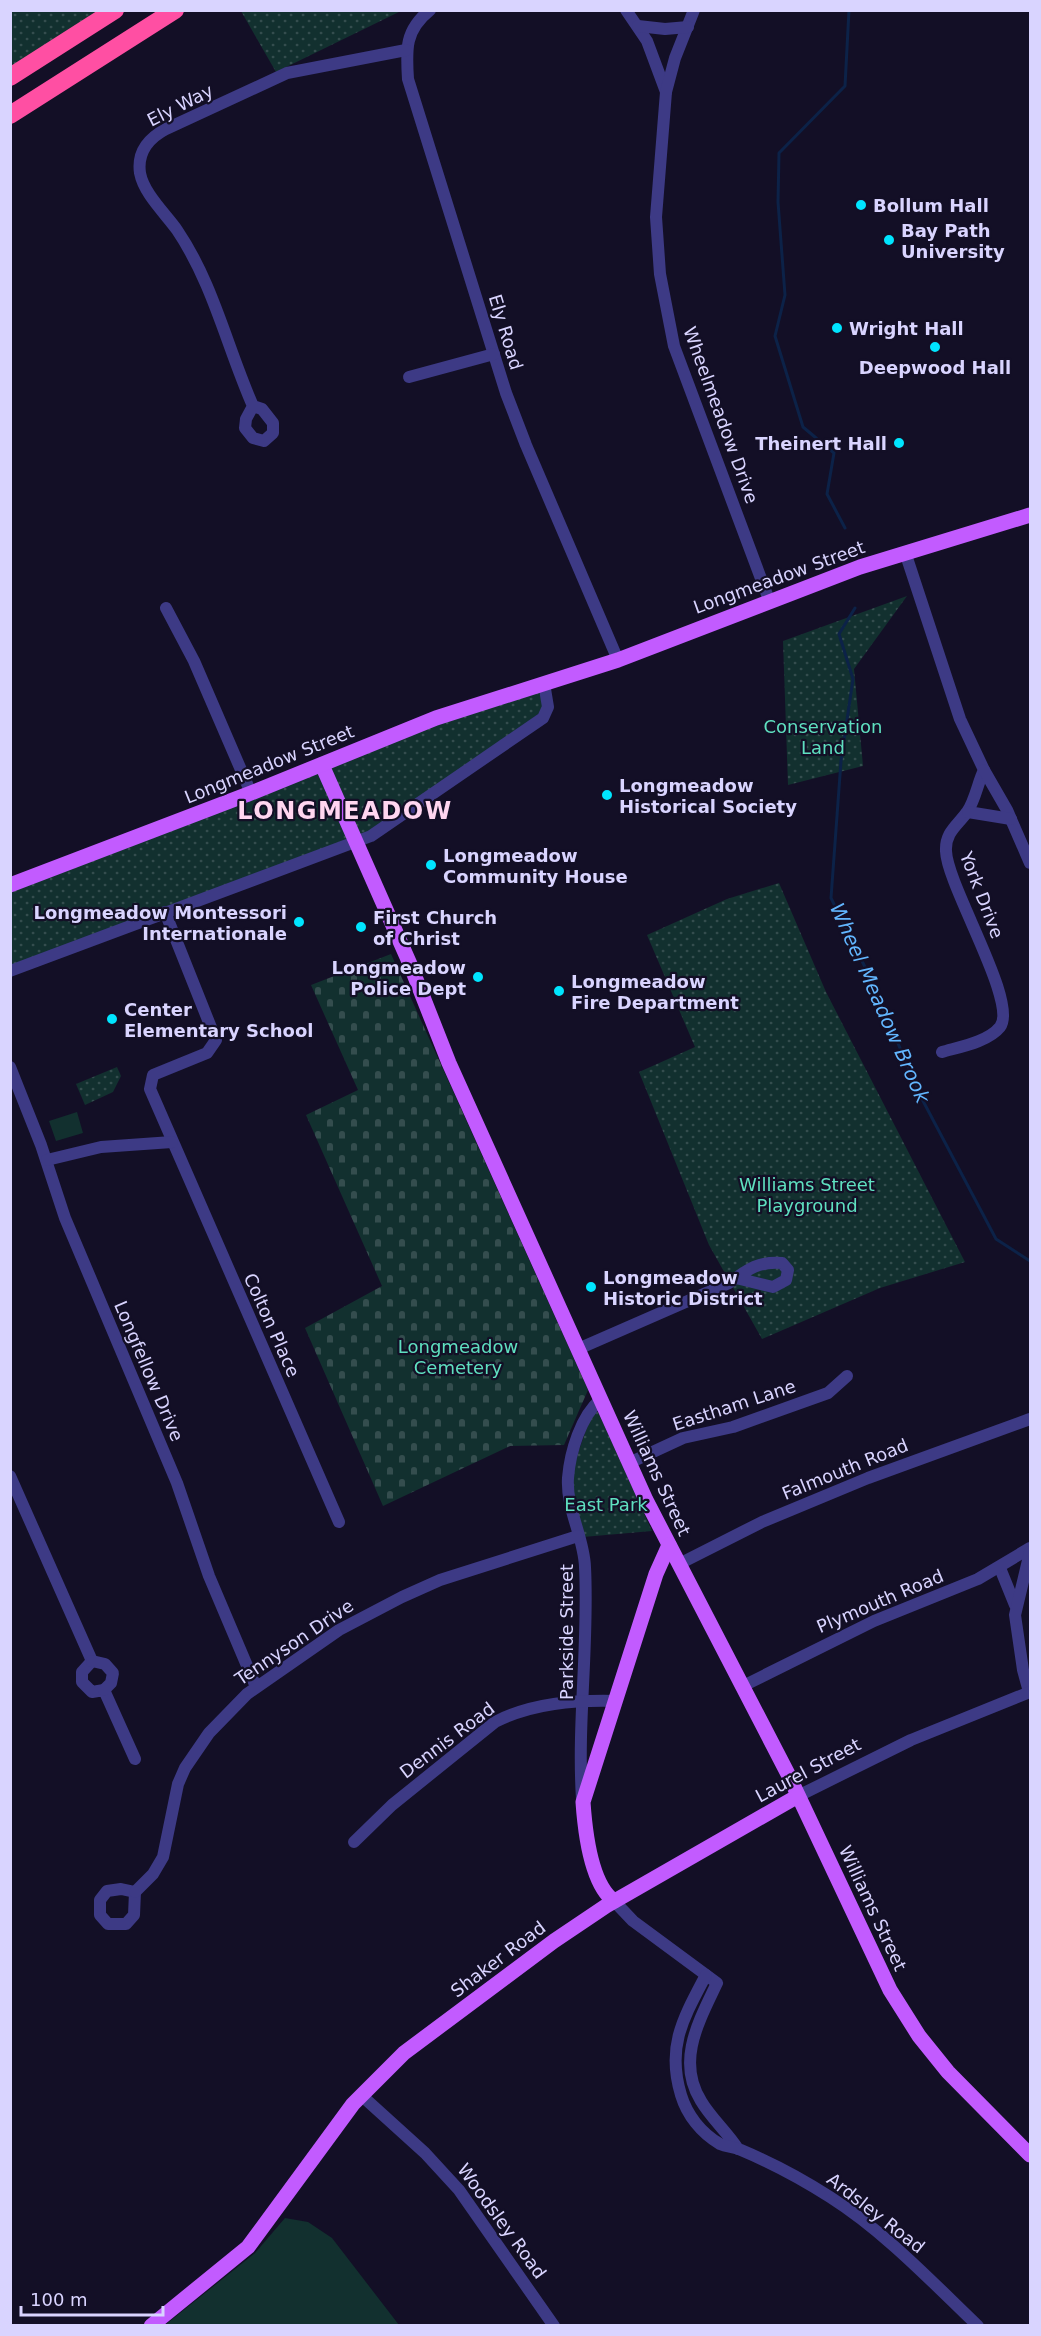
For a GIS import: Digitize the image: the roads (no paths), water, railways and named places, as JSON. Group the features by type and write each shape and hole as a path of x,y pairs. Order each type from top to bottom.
{"highway":[{"path":"10,77 115,10"},
{"path":"10,115 175,10"}],"main road":[{"name":"Longmeadow Street","path":"10,885 251,793 436,718 618,660 769,600 905,552 1030,514"},
{"name":"Williams Street","path":"322,765 410,964 452,1071 629,1463 798,1796 883,1974 909,2021 948,2072 1030,2154"},
{"path":"614,1901 604,1894 590,1850 583,1802 656,1575 669,1545"},
{"name":"Laurel Street","path":"614,1901 798,1796"},
{"name":"Shaker Road","path":"151,2325 248,2247 361,2095 404,2053 554,1941 614,1901"}],"street":[{"name":"Ely Road","path":"430,10 409,34 406,50 408,78 494,354 526,445 618,660"},
{"path":"626,10 638,26 666,92"},
{"name":"Wheelmeadow Drive","path":"694,10 675,58 666,92 656,217 666,317 691,397 769,600"},
{"path":"638,26 665,29 688,27"},
{"name":"Ely Way","path":"252,406 192,255 141,177 140,161 144,148 154,135 279,76 406,50"},
{"path":"409,377 494,354"},
{"path":"905,552 960,719 1011,819 1030,863"},
{"path":"166,608 194,661 251,793"},
{"path":"10,971 356,841 387,826 543,718 549,707 544,683"},
{"name":"York Drive","path":"942,1052 986,1037 997,1030 1004,1020 994,977 953,879 946,851 952,829 968,812 984,770"},
{"path":"968,812 1011,819"},
{"name":"Colton Place","path":"165,912 215,1033 215,1044 200,1058 160,1071 150,1079 151,1094 339,1522"},
{"name":"Longfellow Drive","path":"10,1067 47,1160 65,1218 177,1484 209,1576 256,1688"},
{"path":"47,1160 101,1147 172,1142"},
{"path":"578,1349 736,1278"},
{"name":"Eastham Lane","path":"629,1463 683,1438 733,1427 828,1393 847,1376"},
{"name":"Parkside Street","path":"583,1802 585,1573 570,1499 568,1473 590,1409 600,1400"},
{"name":"Falmouth Road","path":"679,1564 762,1522 877,1474 1030,1419"},
{"path":"10,1476 92,1661"},
{"name":"Tennyson Drive","path":"135,1892 153,1874 163,1857 178,1784 185,1767 223,1717 256,1688 339,1630 402,1597 440,1580 578,1536"},
{"name":"Plymouth Road","path":"743,1686 867,1624 1000,1568 1030,1548"},
{"path":"1015,1605 1030,1552"},
{"path":"1000,1568 1015,1605 1017,1635 1030,1692"},
{"path":"92,1661 105,1664 113,1673 111,1683 104,1690 92,1692 82,1682 82,1672 92,1661"},
{"path":"104,1690 135,1759"},
{"name":"Laurel Street","path":"798,1796 910,1740 1030,1692"},
{"name":"Dennis Road","path":"354,1842 392,1805 495,1722 528,1709 583,1700 616,1701"},
{"path":"614,1901 633,1921 706,1974"},
{"name":"Ardsley Road","path":"738,2149 702,2103 690,2070 695,2029 717,1983 706,1974 678,2033 674,2055 675,2070 685,2107 694,2122 718,2143 738,2149 804,2181 843,2205 909,2259 978,2325"},
{"name":"Woodsley Road","path":"361,2095 425,2153 459,2190 554,2325"}],"waterway":[{"name":"Wheel Meadow Brook","path":"845,528 827,494 834,453 803,427 775,336 785,295 778,202 779,153 845,86 849,10"},
{"name":"Wheel Meadow Brook","path":"855,608 839,634 853,679 841,761 831,898 865,967 922,1099 996,1239 1030,1261"}],"place":[{"name":"Bollum Hall","path":"861,205"},
{"name":"Bay Path University","path":"889,240"},
{"name":"Wright Hall","path":"837,328"},
{"name":"Deepwood Hall","path":"935,347"},
{"name":"Theinert Hall","path":"899,443"},
{"name":"Longmeadow Historical Society","path":"607,795"},
{"name":"Longmeadow Community House","path":"431,865"},
{"name":"Longmeadow Montessori Internationale","path":"299,922"},
{"name":"First Church of Christ","path":"361,927"},
{"name":"Longmeadow Police Dept","path":"478,977"},
{"name":"Longmeadow Fire Department","path":"559,991"},
{"name":"Center Elementary School","path":"112,1019"},
{"name":"Longmeadow Historic District","path":"591,1287"}],"district":[{"name":"LONGMEADOW","path":"345,811"}],"park label":[{"name":"Conservation Land","path":"823,736"},
{"name":"Williams Street Playground","path":"807,1194"},
{"name":"Longmeadow Cemetery","path":"458,1356"},
{"name":"East Park","path":"606,1504"}]}
